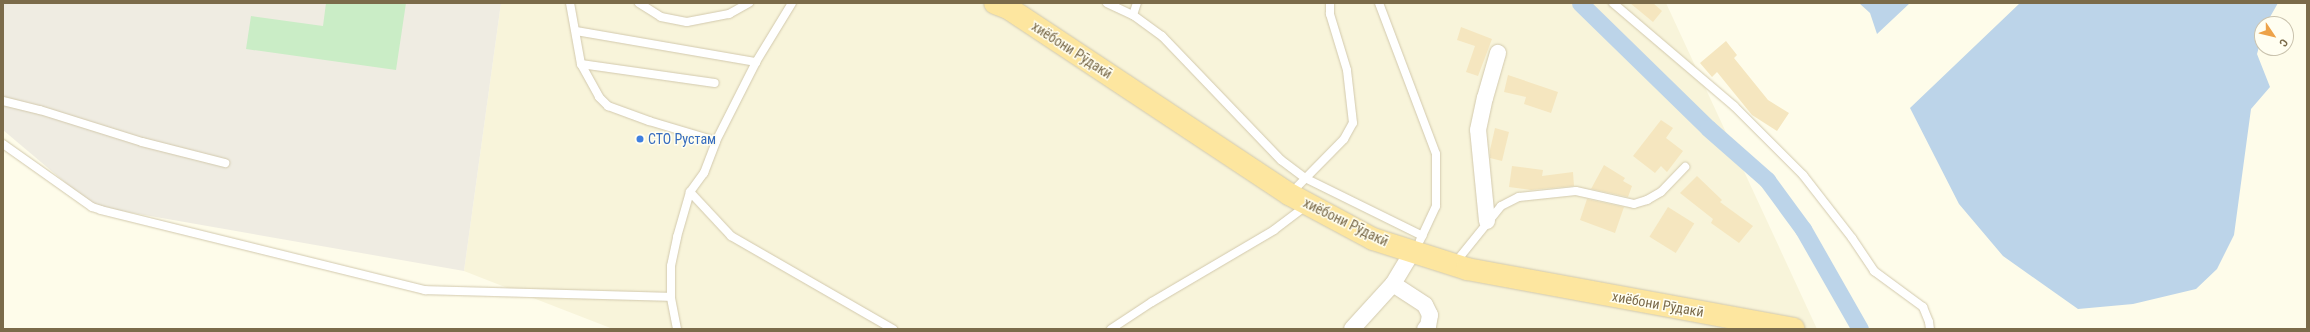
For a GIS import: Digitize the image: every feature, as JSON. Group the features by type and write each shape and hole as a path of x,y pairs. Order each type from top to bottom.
{"highway":[{"name":"хиёбони Рӯдакӣ","path":"1004,5 1299,199 1373,239 1417,244 1454,265 1794,329"}],"street":[{"path":"1487,221 1478,130 1485,98 1498,53"},
{"path":"1352,329 1393,284 1417,244"},
{"path":"1393,284 1425,305 1430,315 1428,326 1425,329"}],"lane":[{"path":"570,3 581,64 599,97 608,106 637,117 716,141"},
{"path":"639,3 661,17 687,22 729,14 749,3"},
{"path":"677,329 671,297 671,266 677,237 690,192 704,173 716,141 756,62 792,3"},
{"path":"1107,3 1133,15 1162,36 1281,160 1305,178 1417,244 1436,206 1436,154 1379,3"},
{"path":"1133,15 1137,3"},
{"path":"1110,329 1152,302 1274,230 1299,199 1305,178 1344,139 1353,124 1347,70 1330,14 1330,3"},
{"path":"1613,3 1734,106 1803,175 1852,238 1874,271 1923,307 1930,322 1930,329"},
{"path":"576,31 756,62"},
{"path":"581,64 715,83"},
{"path":"3,101 40,110 142,142 225,163"},
{"path":"3,144 92,207 425,290 671,297"},
{"path":"1454,265 1469,247 1487,221 1501,206 1519,197 1576,191 1619,202 1634,204 1647,200 1662,192 1685,167"},
{"path":"690,192 731,236 893,329"}],"shaded area":[{"path":"3,3 501,3 464,271 93,206 3,130"},
{"path":"501,3 1666,3 1817,329 613,329 464,271"}],"green space":[{"path":"326,3 406,3 396,70 246,49 251,16 323,26"}],"water":[{"path":"1859,3 1910,3 1877,34 1870,13"},
{"path":"2020,3 2278,3 2271,16 2254,16 2254,56 2258,56 2270,87 2251,109 2234,235 2217,269 2196,289 2133,304 2078,309 2003,256 1959,204 1910,108"}],"building":[{"path":"1630,3 1653,3 1662,11 1653,22"},
{"path":"1461,27 1492,39 1478,76 1466,72 1475,46 1457,40"},
{"path":"1726,41 1737,55 1734,58 1768,100 1789,113 1777,131 1752,115 1717,72 1712,77 1700,63"},
{"path":"1508,75 1558,92 1551,113 1524,104 1526,97 1504,92"},
{"path":"1661,120 1673,128 1666,138 1683,151 1667,172 1661,166 1655,173 1633,156"},
{"path":"1495,128 1509,132 1502,161 1490,158 1490,150"},
{"path":"1604,165 1625,178 1623,181 1632,186 1628,197 1591,189"},
{"path":"1512,166 1543,170 1542,176 1573,172 1574,186 1531,190 1509,187"},
{"path":"1697,176 1722,200 1720,202 1753,226 1739,243 1711,223 1713,219 1680,193"},
{"path":"1587,199 1624,207 1615,233 1580,220"},
{"path":"1668,207 1694,223 1676,253 1649,237"}],"waterway":[{"path":"1580,3 1708,128 1767,180 1803,229 1860,329"}],"place":[{"name":"СТО Рустам","path":"640,139"}]}
